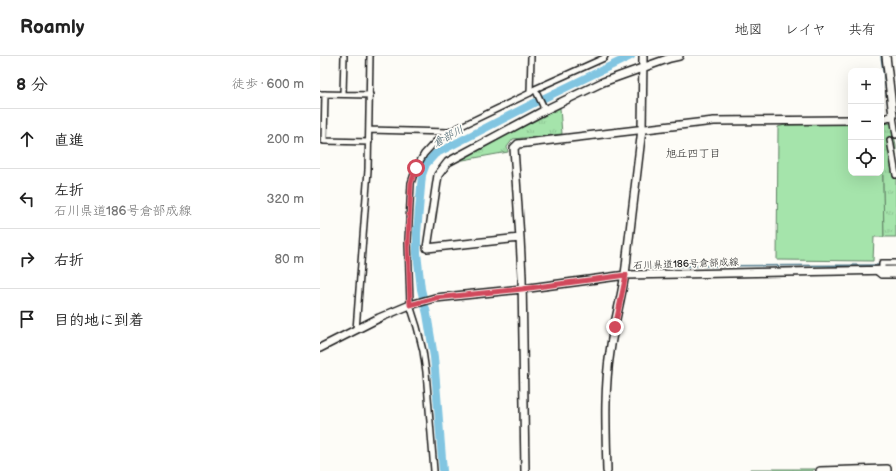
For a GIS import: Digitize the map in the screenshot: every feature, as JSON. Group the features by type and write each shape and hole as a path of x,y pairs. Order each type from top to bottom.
{"street":[{"path":"343,94 344,56"},
{"path":"356,330 369,142 370,56"},
{"path":"530,93 531,56"},
{"path":"434,471 426,372 419,333 411,305 408,241 411,183 416,168 424,154 435,142 449,132 604,58 605,56"},
{"path":"520,238 427,248 438,175 448,162 544,109 603,82 643,69 670,58 680,56"},
{"path":"886,56 896,135"},
{"path":"607,471 607,377 610,349 626,275 642,129 643,58"},
{"path":"536,91 544,109"},
{"path":"369,142 324,141 322,94 370,95"},
{"path":"884,119 893,116"},
{"path":"525,471 522,289 514,148 518,144 714,121 848,120"},
{"path":"369,130 449,132"},
{"path":"890,140 896,175"},
{"path":"896,263 882,263 878,270 881,275 896,275"},
{"name":"石川県道186号倉部成線","path":"320,348 379,318 411,305 435,298 522,289 626,275 637,276 743,272 896,270"},
{"path":"820,471 887,469 887,471"}],"green space":[{"path":"560,108 562,134 513,139 507,147 508,152 452,162"},
{"path":"892,123 896,146 896,237 884,237 884,124"},
{"path":"848,124 848,176 883,176 884,237 874,237 873,261 777,260 778,127 785,125"},
{"path":"750,469 815,469 812,471 750,471"}],"waterway":[{"name":"倉部川","path":"443,471 434,357 421,289 417,253 417,233 422,175 426,164 435,154 534,103 631,56"},
{"path":"881,56 888,106"},
{"path":"649,268 686,266 878,265"}],"district":[{"name":"旭丘四丁目","path":"693,153"}],"route":[{"path":"416,168 411,183 408,241 410,305 435,298 522,289 626,275 615,327"}]}
